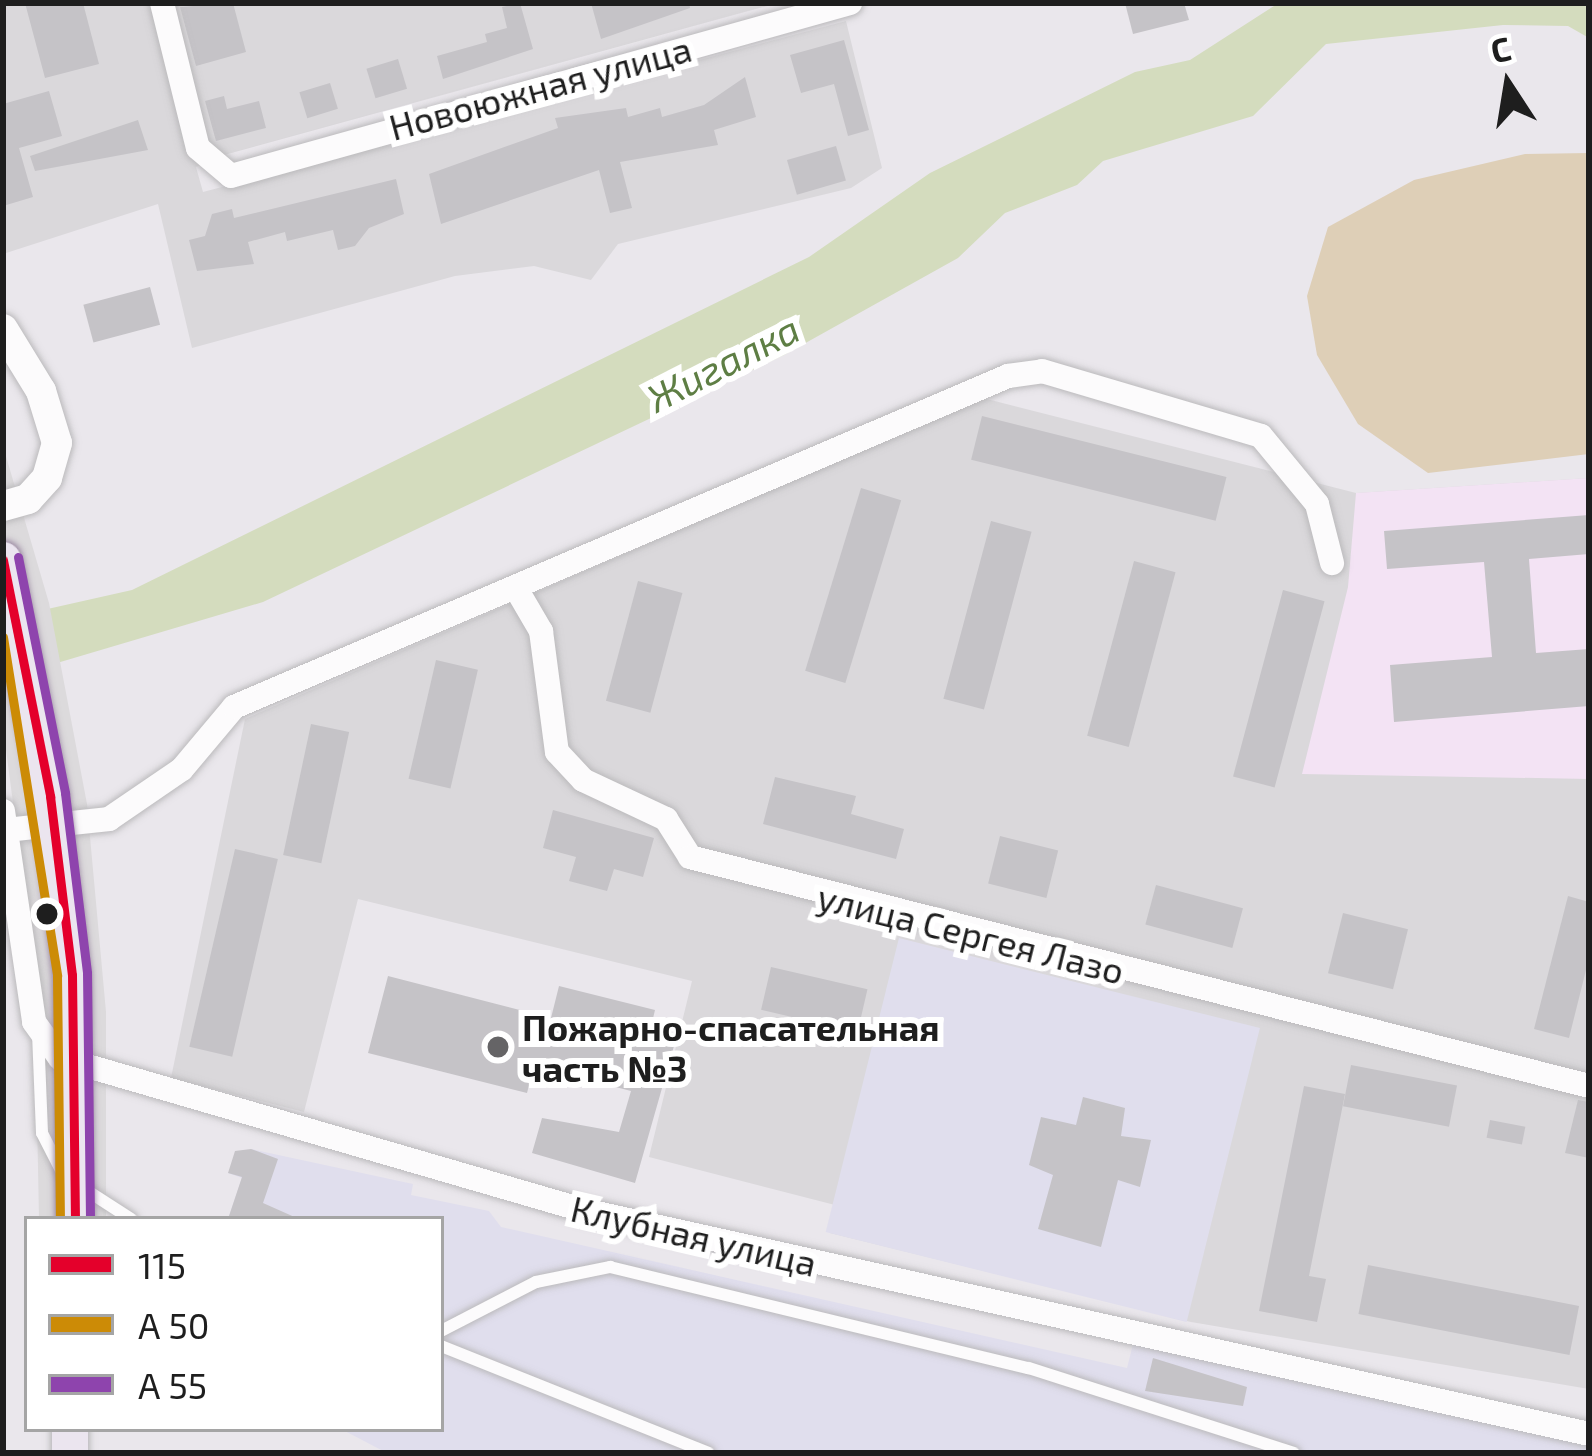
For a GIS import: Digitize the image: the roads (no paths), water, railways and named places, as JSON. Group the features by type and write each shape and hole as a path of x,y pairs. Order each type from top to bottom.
{"main road":[{"path":"3,560 50,796 70,953 75,1216"}],"street":[{"name":"Новоюжная улица","path":"162,3 199,148 231,176 850,3"},
{"path":"3,329 41,391 57,443 47,478 28,500 3,506"},
{"path":"38,1032 4,821 109,819 182,769 235,707 518,590 1007,376 1042,371 1261,436 1317,504 1332,563"},
{"name":"улица Сергея Лазо","path":"518,590 541,632 557,752 583,780 666,819 690,857 1589,1086"},
{"name":"Клубная улица","path":"38,1032 59,1058 162,1092 583,1210 1589,1434"}],"lane":[{"path":"38,1032 48,1154 127,1216"},
{"path":"444,1329 536,1282 610,1267 1028,1368 1294,1453"},
{"path":"444,1347 708,1453"}],"water":[{"name":"Жигалка","path":"1589,3 1589,38 1568,26 1503,25 1326,44 1253,116 1103,161 1077,185 1005,213 958,258 784,355 263,602 3,679 3,619 132,590 809,257 930,173 1135,72 1190,60 1274,6"}],"place":[{"name":"Пожарно-спасательная часть №3","path":"498,1047"}]}
